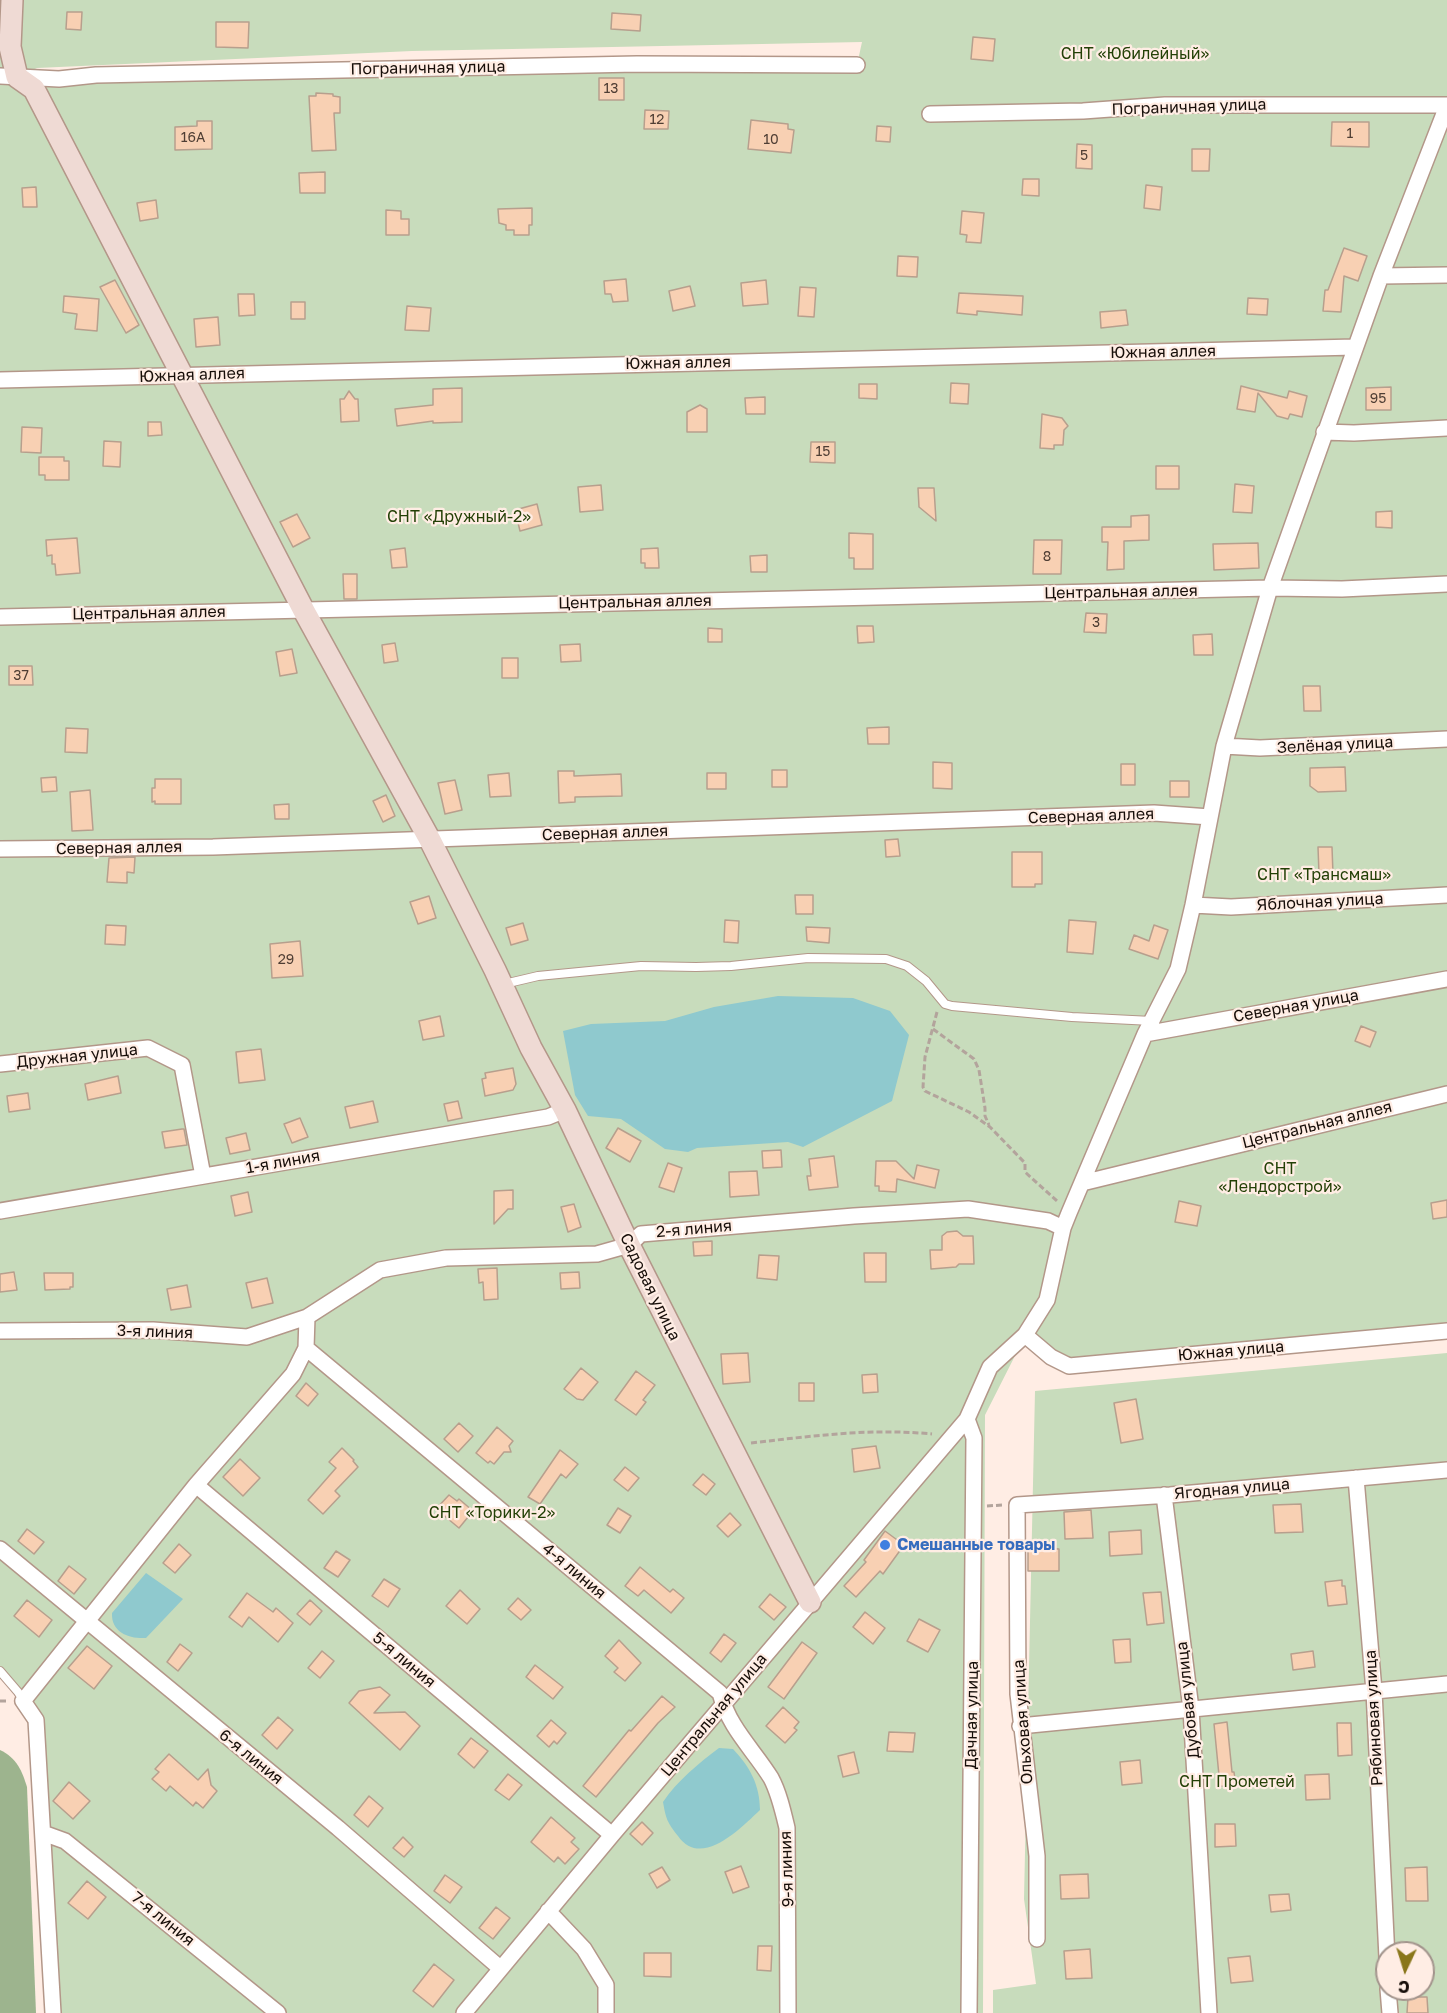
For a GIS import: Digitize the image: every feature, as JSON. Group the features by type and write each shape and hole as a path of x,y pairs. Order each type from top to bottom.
{"street":[{"path":"8,77 12,0"},
{"name":"Пограничная улица","path":"8,77 59,79 96,75 637,64 857,65"},
{"name":"Садовая улица","path":"8,77 34,89 303,609 430,840 499,977 531,1048 565,1110 629,1245 810,1602"},
{"name":"Пограничная улица","path":"930,114 1083,111 1165,105 1447,106"},
{"name":"Центральная улица","path":"464,2013 612,1835 967,1419 990,1367 1025,1335 1047,1300 1063,1228 1069,1212 1149,1028 1178,969 1224,746 1270,588 1381,276 1447,106"},
{"path":"1381,276 1447,274"},
{"name":"Южная аллея","path":"0,380 1355,347"},
{"path":"1324,432 1354,433 1447,428"},
{"name":"Центральная аллея","path":"0,617 1270,588 1342,589 1447,584"},
{"name":"Зелёная улица","path":"1224,746 1260,748 1447,739"},
{"name":"Северная аллея","path":"0,849 213,847 1154,813 1210,817"},
{"name":"Яблочная улица","path":"1193,905 1231,907 1447,895"},
{"name":"Северная улица","path":"1149,1028 1447,979"},
{"name":"Дружная улица","path":"0,1064 148,1048 182,1065 203,1176"},
{"name":"Центральная аллея","path":"1082,1183 1447,1094"},
{"name":"1-я линия","path":"0,1211 548,1117 565,1110"},
{"name":"2-я линия","path":"307,1317 380,1270 446,1258 597,1254 629,1245 641,1234 968,1209 1048,1221 1063,1228"},
{"path":"53,2013 36,1720 23,1701 196,1485 293,1374 306,1348 307,1317"},
{"name":"3-я линия","path":"0,1331 153,1330 247,1337 307,1317"},
{"name":"Южная улица","path":"1025,1335 1051,1357 1069,1366 1447,1331"},
{"name":"4-я линия","path":"306,1348 720,1693 723,1706"},
{"name":"Дачная улица","path":"967,1419 974,1438 969,2013"},
{"name":"Ягодная улица","path":"1017,1505 1164,1495 1447,1470"},
{"name":"Рябиновая улица","path":"1356,1478 1374,1691 1386,1941"},
{"name":"5-я линия","path":"196,1485 612,1835"},
{"name":"Дубовая улица","path":"1164,1495 1191,1709 1209,2013"},
{"name":"Ольховая улица","path":"1017,1505 1018,1694 1036,1856 1037,1939"},
{"name":"6-я линия","path":"0,1549 338,1828 500,1968"},
{"path":"1020,1725 1447,1684"},
{"name":"9-я линия","path":"723,1706 730,1722 772,1780 782,1805 787,1828 788,2013"},
{"name":"7-я линия","path":"43,1833 65,1841 278,2013"},
{"path":"548,1911 584,1949 606,1985 606,2013"}],"lane":[{"path":"499,977 538,976 641,966 731,966 808,958 886,958 907,966 926,981 945,1004 960,1008 1149,1028"},
{"path":"0,1671 23,1701"}],"path":[{"path":"945,1004 936,1013 925,1057 924,1087 926,1091 969,1112 990,1127 1025,1163 1025,1172 1069,1212"},
{"path":"932,1029 974,1059 978,1070 985,1116 990,1127"},
{"path":"730,1446 840,1432 871,1431 952,1436"}],"green space":[{"path":"0,0 1447,0 1447,1331 1069,1366 1025,1336 985,1415 983,2013 53,2013 36,1720 0,1671","holes":["862,42 857,65 18,77 37,68 412,51"]},
{"name":"СНТ Прометей","path":"1447,1353 1447,2013 993,2013 993,1990 1036,1984 1024,1899 1035,1391"},
{"path":"0,1750 11,1757 18,1766 27,1787 36,2013 0,2013"}],"water":[{"path":"778,996 853,998 890,1011 909,1035 892,1101 803,1147 788,1142 697,1148 688,1152 665,1149 621,1119 588,1116 575,1095 563,1031 591,1024 665,1021 714,1007"},
{"path":"146,1573 183,1599 146,1638 128,1636 118,1630 112,1613"},
{"path":"719,1748 733,1749 744,1763 756,1784 760,1810 720,1843 698,1849 687,1845 674,1831 665,1813 663,1802 696,1766"}],"building":[{"path":"67,12 82,12 81,30 66,29"},
{"path":"612,13 641,15 640,31 611,29"},
{"path":"216,22 249,22 248,48 216,47"},
{"path":"973,37 995,39 993,61 971,59"},
{"path":"599,78 624,78 624,100 599,100"},
{"path":"316,93 333,94 333,96 340,97 340,113 334,113 336,150 312,151 309,96 316,96"},
{"path":"645,110 669,111 668,129 644,129"},
{"path":"751,120 788,124 788,129 794,130 791,153 748,149"},
{"path":"197,121 212,121 212,149 175,150 175,127 197,126"},
{"path":"1332,122 1369,122 1369,147 1331,146"},
{"path":"877,126 891,127 890,142 876,141"},
{"path":"1077,144 1092,145 1092,169 1076,168"},
{"path":"1192,149 1210,149 1209,171 1192,171"},
{"path":"325,172 325,193 300,193 299,173"},
{"path":"1023,179 1039,179 1039,196 1022,195"},
{"path":"1146,185 1162,187 1160,210 1144,208"},
{"path":"36,187 37,207 23,207 22,188"},
{"path":"156,200 158,218 140,221 137,203"},
{"path":"532,208 532,225 529,225 529,235 514,235 514,230 506,230 506,225 499,223 498,209"},
{"path":"386,210 401,211 401,219 409,219 409,235 386,235"},
{"path":"962,211 984,213 981,243 966,242 967,235 960,234"},
{"path":"1344,248 1367,256 1358,281 1344,276 1341,312 1323,311 1325,290 1328,290"},
{"path":"898,256 918,257 917,277 897,276"},
{"path":"626,279 628,301 613,302 611,294 605,294 604,281"},
{"path":"115,280 139,325 126,333 100,287"},
{"path":"766,280 768,304 743,306 741,283"},
{"path":"690,286 695,306 673,311 669,291"},
{"path":"800,287 816,288 814,317 798,316"},
{"path":"959,293 1023,296 1022,315 977,311 977,315 957,313"},
{"path":"238,294 254,294 255,315 239,316"},
{"path":"64,296 99,299 97,331 75,329 77,314 63,312"},
{"path":"1248,298 1268,299 1267,315 1247,314"},
{"path":"291,302 305,302 305,319 291,319"},
{"path":"407,306 431,308 429,331 405,330"},
{"path":"1126,310 1128,325 1101,328 1100,312"},
{"path":"218,317 220,345 196,347 194,319"},
{"path":"951,383 969,384 968,404 950,403"},
{"path":"859,384 877,384 877,399 859,398"},
{"path":"1241,386 1287,398 1289,391 1307,396 1302,417 1290,414 1288,419 1277,416 1258,393 1255,412 1237,409"},
{"path":"1391,387 1391,410 1366,410 1366,388"},
{"path":"462,388 462,422 433,423 433,421 397,426 395,409 433,405 433,389"},
{"path":"349,391 355,399 358,399 359,421 341,422 340,399 344,399"},
{"path":"765,397 765,414 746,414 745,398"},
{"path":"700,405 707,409 707,432 687,432 687,412"},
{"path":"1042,414 1062,418 1068,426 1064,430 1063,445 1054,445 1054,449 1040,448"},
{"path":"148,422 161,422 162,435 148,436"},
{"path":"22,427 42,428 41,453 21,452"},
{"path":"104,441 121,442 120,467 103,466"},
{"path":"811,442 835,442 835,463 810,462"},
{"path":"39,457 64,457 64,461 69,461 69,480 45,480 45,475 39,475"},
{"path":"1156,466 1179,466 1179,489 1156,489"},
{"path":"1235,484 1254,486 1252,513 1233,512"},
{"path":"601,485 603,510 580,512 578,487"},
{"path":"918,488 934,488 936,521 919,507"},
{"path":"537,504 542,525 520,531 515,510"},
{"path":"1392,511 1392,528 1376,527 1376,512"},
{"path":"297,514 310,538 293,547 280,522"},
{"path":"1149,515 1149,540 1124,541 1124,569 1107,570 1108,542 1102,542 1102,527 1131,527 1131,516"},
{"path":"849,533 873,534 873,569 854,569 854,558 849,558"},
{"path":"77,538 80,573 56,575 52,555 47,556 46,540"},
{"path":"1034,540 1062,540 1061,574 1033,574"},
{"path":"1258,543 1259,568 1214,570 1213,544"},
{"path":"405,548 407,567 392,568 390,550"},
{"path":"658,548 659,568 645,568 645,563 641,563 641,549"},
{"path":"767,555 767,572 751,572 750,556"},
{"path":"343,574 357,574 357,599 344,599"},
{"path":"1086,613 1107,614 1106,633 1084,632"},
{"path":"857,626 873,626 874,642 858,643"},
{"path":"708,628 722,629 722,642 708,642"},
{"path":"1212,634 1213,655 1194,655 1193,635"},
{"path":"395,643 398,661 384,663 382,645"},
{"path":"580,644 581,661 561,662 560,645"},
{"path":"292,649 297,673 280,676 276,652"},
{"path":"502,658 518,658 518,678 502,678"},
{"path":"9,666 32,666 33,685 9,685"},
{"path":"1303,686 1320,686 1321,711 1304,711"},
{"path":"889,727 889,744 868,744 867,728"},
{"path":"66,728 88,729 87,753 65,752"},
{"path":"933,762 952,763 952,789 933,788"},
{"path":"1121,764 1135,764 1135,785 1121,785"},
{"path":"1345,767 1346,791 1318,792 1310,786 1310,768"},
{"path":"772,770 787,770 787,787 772,787"},
{"path":"558,771 574,771 574,776 621,774 622,796 575,797 575,802 559,803"},
{"path":"509,773 511,796 490,797 488,775"},
{"path":"707,773 726,773 726,789 707,789"},
{"path":"56,777 57,791 42,792 41,778"},
{"path":"155,779 181,779 181,804 152,802 152,788 155,788"},
{"path":"455,780 462,810 445,814 438,783"},
{"path":"1170,781 1189,781 1189,797 1170,797"},
{"path":"90,790 93,830 72,831 70,792"},
{"path":"386,795 395,816 383,822 373,801"},
{"path":"289,804 289,819 275,819 274,805"},
{"path":"898,839 900,856 886,857 885,840"},
{"path":"1318,847 1332,847 1333,874 1319,874"},
{"path":"1012,852 1042,852 1042,884 1035,884 1035,887 1012,887"},
{"path":"135,857 134,873 127,872 127,883 107,882 109,858"},
{"path":"795,895 813,895 813,914 796,914"},
{"path":"429,896 436,918 418,924 410,902"},
{"path":"725,920 739,921 738,943 724,942"},
{"path":"1069,920 1096,922 1093,954 1067,952"},
{"path":"523,923 528,940 511,945 506,928"},
{"path":"106,925 126,926 125,945 105,944"},
{"path":"1154,925 1168,930 1158,959 1129,949 1134,935 1149,941"},
{"path":"806,927 830,928 829,943 807,941"},
{"path":"300,941 303,976 272,978 270,944"},
{"path":"440,1016 444,1036 423,1040 419,1021"},
{"path":"1361,1026 1376,1032 1370,1047 1355,1041"},
{"path":"261,1049 265,1080 239,1083 236,1052"},
{"path":"513,1068 516,1084 513,1090 485,1096 482,1079 486,1078 485,1073"},
{"path":"118,1076 121,1093 88,1100 85,1084"},
{"path":"28,1093 30,1109 9,1112 7,1096"},
{"path":"373,1101 378,1122 350,1128 345,1107"},
{"path":"458,1101 462,1118 448,1121 444,1104"},
{"path":"300,1118 308,1137 292,1143 284,1124"},
{"path":"618,1128 641,1141 630,1162 606,1148"},
{"path":"184,1129 187,1145 165,1148 162,1132"},
{"path":"246,1133 250,1150 230,1154 226,1138"},
{"path":"781,1150 782,1167 763,1168 762,1151"},
{"path":"834,1156 838,1187 809,1190 807,1176 811,1176 809,1159"},
{"path":"876,1161 896,1161 914,1179 917,1165 939,1170 935,1188 897,1179 896,1192 879,1191 879,1186 875,1186"},
{"path":"668,1163 682,1168 674,1192 659,1187"},
{"path":"757,1171 759,1195 730,1197 729,1172"},
{"path":"513,1190 513,1209 508,1209 494,1224 494,1191"},
{"path":"248,1192 252,1212 235,1216 231,1196"},
{"path":"1447,1200 1447,1217 1433,1219 1431,1203"},
{"path":"1179,1201 1201,1206 1197,1226 1175,1222"},
{"path":"574,1204 581,1227 568,1232 561,1207"},
{"path":"957,1231 963,1236 973,1236 974,1264 931,1269 930,1250 942,1250 942,1236 947,1232"},
{"path":"712,1241 712,1255 694,1256 693,1242"},
{"path":"864,1253 886,1253 886,1282 865,1282"},
{"path":"759,1255 779,1256 777,1280 757,1278"},
{"path":"497,1268 498,1299 484,1300 483,1282 479,1283 478,1269"},
{"path":"14,1272 17,1290 0,1292 0,1274"},
{"path":"579,1272 580,1288 561,1289 560,1273"},
{"path":"44,1273 73,1273 73,1287 45,1290"},
{"path":"267,1278 273,1303 252,1308 246,1283"},
{"path":"187,1285 191,1307 171,1310 167,1289"},
{"path":"748,1353 750,1382 723,1384 721,1354"},
{"path":"581,1368 598,1382 583,1400 577,1399 564,1389"},
{"path":"636,1371 655,1385 643,1400 646,1402 636,1415 615,1400"},
{"path":"877,1374 878,1392 863,1393 862,1375"},
{"path":"306,1383 318,1394 308,1406 296,1396"},
{"path":"799,1383 814,1383 814,1401 799,1401"},
{"path":"1136,1399 1143,1439 1121,1443 1114,1403"},
{"path":"459,1423 473,1436 458,1452 444,1439"},
{"path":"497,1427 513,1441 509,1446 511,1452 504,1452 494,1464 490,1461 488,1463 476,1453"},
{"path":"876,1446 880,1468 854,1472 852,1449"},
{"path":"342,1448 358,1467 335,1491 340,1496 323,1514 308,1500 336,1468 329,1462"},
{"path":"560,1450 578,1464 566,1478 561,1474 540,1504 528,1497"},
{"path":"240,1459 260,1478 243,1496 223,1477"},
{"path":"625,1467 639,1478 628,1491 614,1480"},
{"path":"703,1474 715,1484 706,1495 693,1485"},
{"path":"449,1495 457,1501 459,1499 473,1511 459,1528 436,1509"},
{"path":"1301,1504 1303,1532 1275,1533 1273,1505"},
{"path":"618,1508 631,1516 620,1533 607,1525"},
{"path":"1091,1510 1093,1538 1065,1539 1064,1512"},
{"path":"730,1513 741,1525 728,1537 717,1526"},
{"path":"27,1529 44,1542 34,1554 18,1541"},
{"path":"1141,1530 1142,1554 1110,1556 1109,1532"},
{"path":"885,1531 904,1545 883,1574 880,1571 856,1597 844,1586 866,1562 864,1560"},
{"path":"179,1544 191,1555 175,1573 163,1563"},
{"path":"1028,1548 1059,1549 1059,1571 1028,1571"},
{"path":"336,1551 350,1560 338,1577 324,1568"},
{"path":"69,1566 86,1579 74,1594 58,1581"},
{"path":"640,1567 670,1592 673,1589 684,1598 671,1613 644,1590 638,1596 625,1586"},
{"path":"384,1579 400,1589 388,1607 372,1596"},
{"path":"1342,1580 1347,1604 1328,1606 1325,1582"},
{"path":"460,1590 480,1609 467,1624 446,1606"},
{"path":"1161,1592 1164,1623 1147,1625 1143,1593"},
{"path":"247,1593 273,1612 276,1608 293,1623 278,1642 249,1617 242,1627 229,1617"},
{"path":"770,1594 786,1607 774,1620 759,1607"},
{"path":"518,1598 531,1610 521,1620 508,1609"},
{"path":"27,1600 52,1620 39,1637 14,1616"},
{"path":"310,1600 322,1611 310,1625 297,1614"},
{"path":"865,1612 885,1628 873,1644 853,1627"},
{"path":"919,1619 940,1630 928,1652 907,1641"},
{"path":"724,1634 736,1643 721,1662 710,1653"},
{"path":"1130,1639 1131,1662 1115,1663 1113,1640"},
{"path":"619,1640 641,1663 625,1681 614,1672 618,1668 605,1656"},
{"path":"802,1642 817,1653 784,1699 768,1687"},
{"path":"180,1644 192,1653 178,1671 167,1662"},
{"path":"87,1646 112,1666 94,1689 68,1668"},
{"path":"322,1651 334,1661 320,1678 308,1668"},
{"path":"1313,1651 1315,1667 1293,1670 1291,1654"},
{"path":"535,1665 563,1687 553,1699 526,1677"},
{"path":"380,1687 390,1695 374,1713 405,1712 420,1726 400,1750 349,1703 359,1691"},
{"path":"662,1696 675,1707 658,1723 596,1797 583,1786 629,1730 631,1731"},
{"path":"783,1707 799,1722 794,1728 797,1730 785,1743 766,1726"},
{"path":"278,1717 293,1730 277,1749 262,1735"},
{"path":"551,1720 566,1733 557,1744 554,1741 549,1747 537,1736"},
{"path":"1227,1722 1232,1772 1234,1772 1236,1787 1220,1786 1214,1724"},
{"path":"1337,1723 1351,1723 1352,1755 1338,1756"},
{"path":"889,1732 915,1733 913,1752 887,1751"},
{"path":"471,1738 488,1751 474,1768 458,1754"},
{"path":"854,1752 859,1773 843,1777 838,1756"},
{"path":"169,1754 198,1780 208,1769 211,1785 217,1791 203,1808 196,1802 193,1806 170,1786 166,1791 152,1779 159,1772 155,1769"},
{"path":"1140,1760 1142,1783 1122,1785 1120,1762"},
{"path":"508,1774 522,1785 509,1800 495,1790"},
{"path":"1329,1774 1330,1799 1306,1800 1305,1775"},
{"path":"69,1782 90,1801 73,1819 53,1801"},
{"path":"369,1796 383,1808 368,1827 354,1815"},
{"path":"551,1817 575,1838 571,1842 579,1849 565,1864 558,1857 554,1862 531,1842"},
{"path":"642,1822 653,1833 642,1845 630,1834"},
{"path":"1215,1824 1235,1824 1236,1846 1215,1847"},
{"path":"403,1837 413,1847 404,1857 393,1848"},
{"path":"741,1866 749,1887 733,1893 725,1872"},
{"path":"662,1867 670,1880 657,1888 649,1874"},
{"path":"1427,1867 1428,1901 1406,1901 1405,1868"},
{"path":"1088,1874 1089,1898 1061,1899 1060,1875"},
{"path":"445,1875 462,1887 450,1903 434,1891"},
{"path":"87,1881 106,1897 88,1919 68,1903"},
{"path":"1289,1894 1291,1910 1271,1912 1269,1895"},
{"path":"496,1907 510,1918 493,1939 479,1928"},
{"path":"758,1946 772,1946 771,1971 757,1970"},
{"path":"1090,1949 1092,1978 1066,1979 1064,1951"},
{"path":"644,1953 671,1953 671,1977 644,1976"},
{"path":"1250,1956 1253,1981 1231,1983 1228,1958"},
{"path":"434,1964 454,1980 433,2007 413,1991"},
{"path":"1408,2001 1427,2001 1428,2013 1407,2013"}],"place":[{"name":"Смешанные товары","path":"885,1545"}],"park label":[{"name":"СНТ «Юбилейный»","path":"1135,54"},
{"name":"СНТ «Дружный-2»","path":"459,517"},
{"name":"СНТ «Трансмаш»","path":"1324,875"},
{"name":"СНТ «Лендорстрой»","path":"1280,1178"},
{"name":"СНТ «Торики-2»","path":"492,1513"}]}
